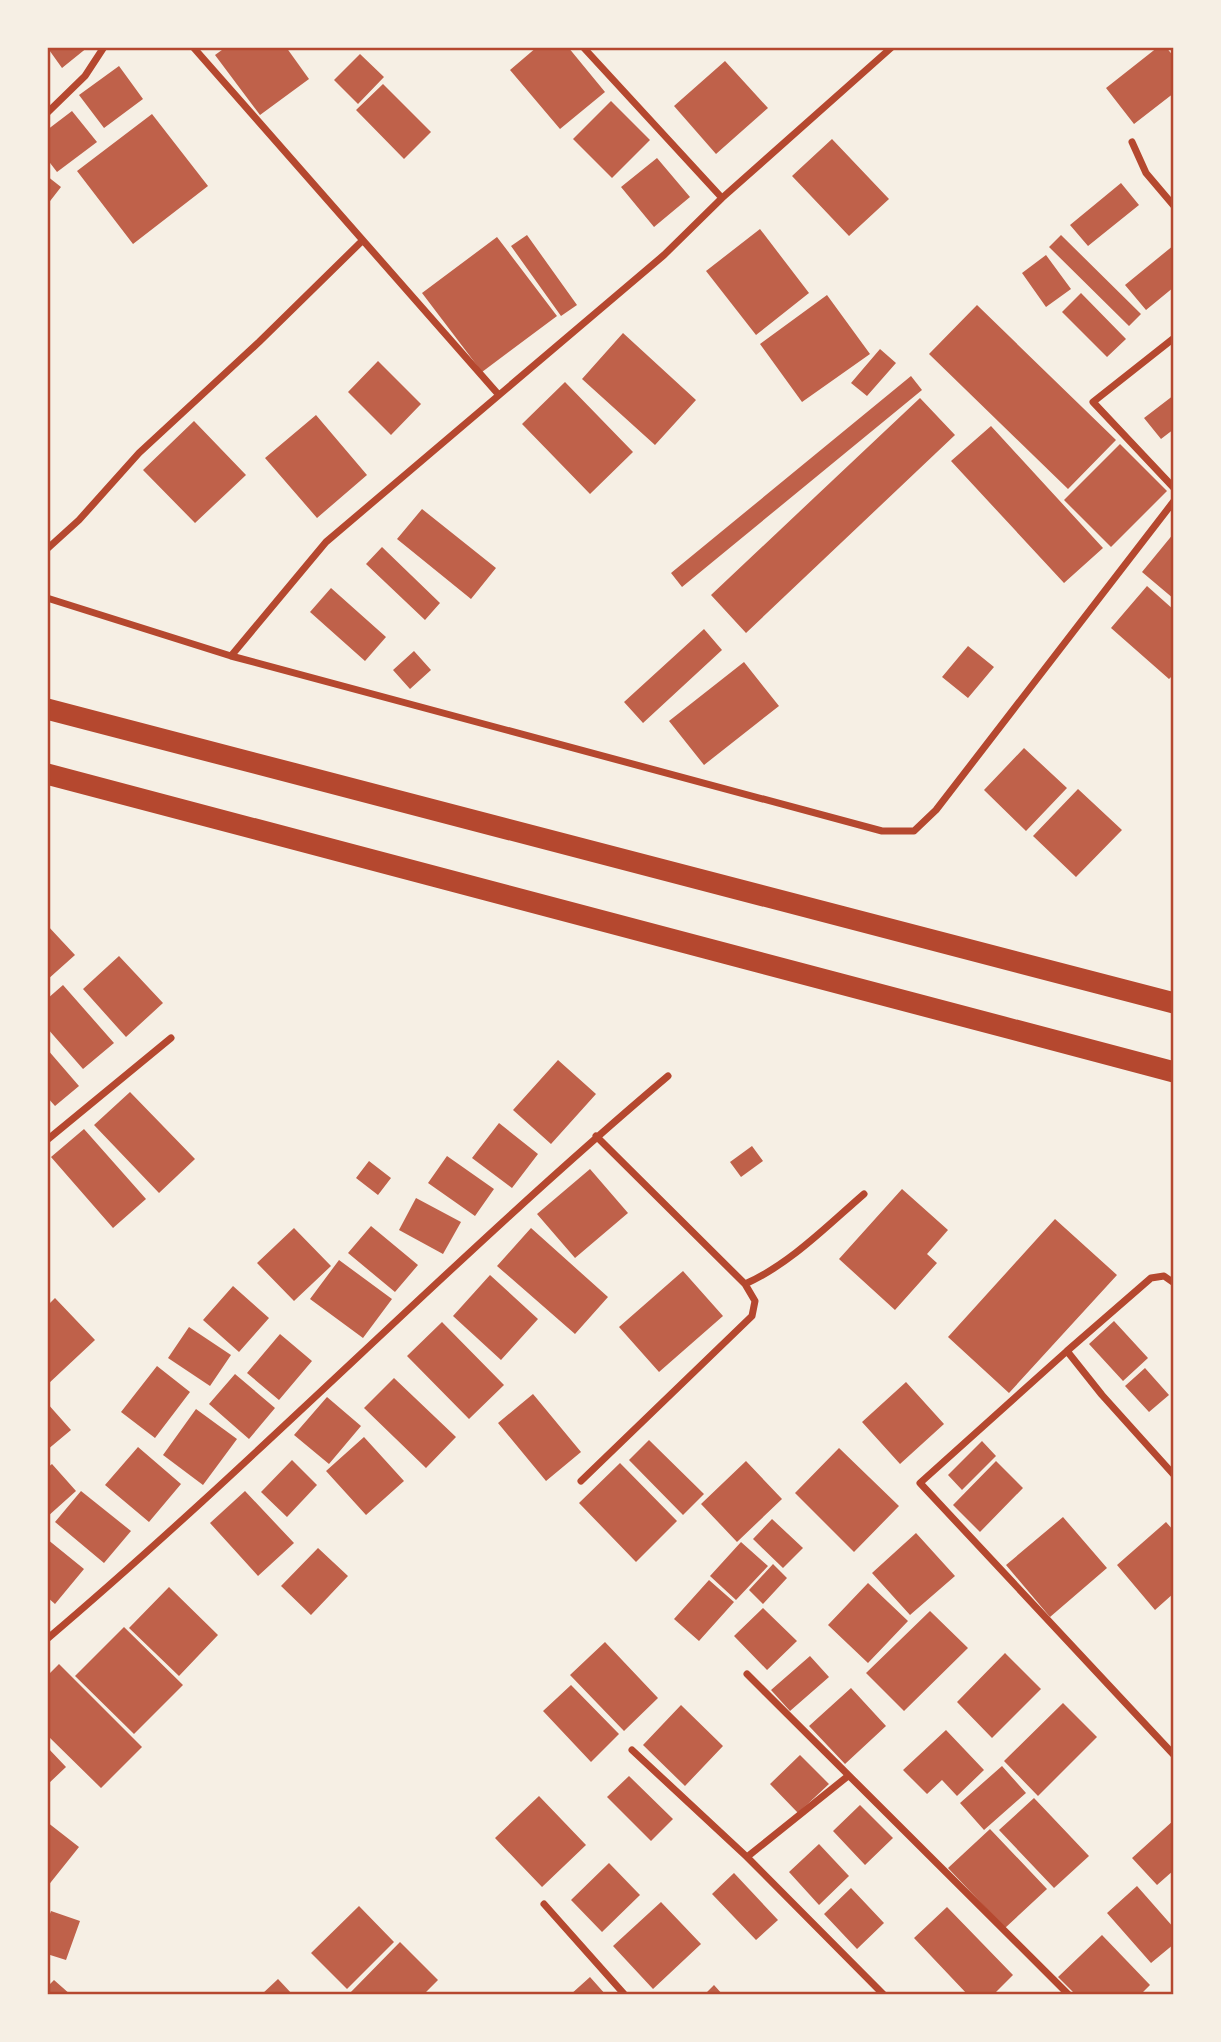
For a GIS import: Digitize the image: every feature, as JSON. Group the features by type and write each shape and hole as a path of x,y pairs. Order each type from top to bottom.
{"highway":[{"path":"47,709 1174,1003"},
{"path":"47,774 1174,1072"}],"street":[{"path":"47,113 85,76 104,47"},
{"path":"193,47 498,394"},
{"path":"583,47 722,198"},
{"path":"231,656 326,542 664,255 722,198 892,47"},
{"path":"1132,142 1146,173 1174,206"},
{"path":"47,549 79,520 139,453 362,241"},
{"path":"1174,338 1093,402 1174,488"},
{"path":"47,598 231,656 882,831 914,831 936,810 1174,501"},
{"path":"47,1140 171,1038"},
{"path":"47,1639 295,1417 596,1136 668,1076"},
{"path":"581,1481 752,1316 755,1301 745,1284 596,1136"},
{"path":"745,1284 761,1277 810,1241 864,1194"},
{"path":"1174,1283 1164,1276 1151,1278 920,1483 1174,1755"},
{"path":"1067,1351 1102,1395 1174,1475"},
{"path":"747,1674 1069,1995"},
{"path":"632,1751 747,1857 884,1995"},
{"path":"747,1857 848,1776"},
{"path":"544,1904 625,1995"}],"building":[{"path":"47,47 88,47 62,68"},
{"path":"226,47 286,47 309,79 260,115 215,55"},
{"path":"537,47 568,47 605,92 560,129 510,70"},
{"path":"1158,47 1166,47 1174,57 1174,93 1134,124 1106,88"},
{"path":"360,54 384,77 358,104 334,80"},
{"path":"725,61 768,108 716,154 674,106"},
{"path":"119,66 143,99 104,128 79,95"},
{"path":"383,84 431,132 404,159 356,110"},
{"path":"611,101 650,140 612,178 573,139"},
{"path":"72,111 97,142 57,172 47,159 47,130"},
{"path":"152,114 208,186 133,244 77,171"},
{"path":"832,139 889,199 849,236 792,176"},
{"path":"657,158 690,197 654,227 621,187"},
{"path":"47,176 61,187 47,205"},
{"path":"1121,183 1139,205 1088,246 1070,225"},
{"path":"760,229 809,293 756,335 706,271"},
{"path":"527,235 577,305 561,316 511,246"},
{"path":"1061,235 1141,314 1129,326 1049,247"},
{"path":"497,237 557,316 482,372 422,293"},
{"path":"1174,245 1174,287 1146,310 1125,285"},
{"path":"1046,255 1071,289 1046,307 1022,273"},
{"path":"1081,293 1126,339 1107,357 1062,312"},
{"path":"827,295 870,354 802,402 760,344"},
{"path":"977,305 1116,440 1068,489 929,354"},
{"path":"623,333 696,400 655,445 582,379"},
{"path":"880,349 896,363 867,396 851,383"},
{"path":"378,361 421,404 391,435 348,392"},
{"path":"911,376 922,390 682,587 671,573"},
{"path":"565,382 633,452 590,494 522,424"},
{"path":"1174,395 1174,429 1161,439 1144,418"},
{"path":"920,398 955,435 746,633 711,595"},
{"path":"316,415 367,475 317,518 265,458"},
{"path":"194,421 246,475 195,523 143,470"},
{"path":"991,426 1103,548 1064,583 951,461"},
{"path":"1120,444 1167,491 1111,547 1064,500"},
{"path":"422,509 496,568 471,599 397,539"},
{"path":"1174,533 1174,599 1142,572"},
{"path":"382,547 440,603 425,620 366,564"},
{"path":"1147,586 1174,610 1174,674 1169,679 1111,628"},
{"path":"331,588 386,637 365,661 310,612"},
{"path":"704,629 722,650 643,723 624,702"},
{"path":"968,646 994,667 968,698 942,677"},
{"path":"414,651 431,670 410,689 393,670"},
{"path":"744,662 779,706 704,765 669,721"},
{"path":"1024,748 1067,788 1026,831 984,790"},
{"path":"1078,789 1122,830 1076,877 1033,836"},
{"path":"47,925 75,955 47,980"},
{"path":"119,956 163,1003 126,1037 83,989"},
{"path":"63,985 114,1043 83,1069 47,1028 47,999"},
{"path":"47,1049 79,1086 55,1106 47,1097"},
{"path":"558,1060 596,1094 551,1144 513,1110"},
{"path":"130,1092 195,1159 159,1193 94,1125"},
{"path":"499,1123 538,1154 512,1188 472,1158"},
{"path":"84,1129 146,1199 113,1228 51,1157"},
{"path":"752,1146 763,1161 741,1177 730,1162"},
{"path":"447,1156 494,1189 475,1216 428,1183"},
{"path":"369,1161 391,1178 378,1195 356,1178"},
{"path":"590,1169 628,1213 575,1258 537,1214"},
{"path":"902,1189 948,1230 927,1254 937,1263 895,1310 839,1259"},
{"path":"416,1198 461,1222 443,1254 399,1230"},
{"path":"1055,1219 1117,1275 1009,1393 948,1337"},
{"path":"371,1226 418,1265 395,1292 348,1253"},
{"path":"294,1228 331,1266 294,1301 257,1263"},
{"path":"531,1228 608,1297 575,1334 497,1266"},
{"path":"339,1260 392,1299 363,1338 310,1299"},
{"path":"683,1271 723,1316 659,1372 619,1327"},
{"path":"490,1275 538,1319 501,1360 453,1316"},
{"path":"233,1286 269,1318 239,1352 203,1320"},
{"path":"55,1298 95,1340 47,1385 47,1306"},
{"path":"1114,1321 1148,1358 1123,1381 1089,1344"},
{"path":"442,1322 504,1385 469,1419 407,1356"},
{"path":"189,1327 231,1355 210,1386 168,1358"},
{"path":"280,1334 312,1361 279,1400 247,1373"},
{"path":"157,1366 190,1392 155,1438 121,1412"},
{"path":"1145,1368 1169,1395 1149,1412 1125,1386"},
{"path":"235,1374 275,1408 249,1439 209,1404"},
{"path":"394,1378 456,1437 426,1468 364,1408"},
{"path":"906,1382 944,1424 900,1464 862,1422"},
{"path":"533,1394 581,1452 546,1481 498,1423"},
{"path":"327,1397 361,1426 329,1464 294,1435"},
{"path":"47,1403 71,1430 47,1450"},
{"path":"196,1409 237,1439 203,1485 163,1455"},
{"path":"364,1437 404,1481 366,1515 326,1471"},
{"path":"649,1440 704,1494 683,1515 629,1460"},
{"path":"982,1441 996,1456 962,1490 948,1475"},
{"path":"138,1447 181,1484 149,1522 105,1485"},
{"path":"839,1448 899,1506 854,1552 795,1493"},
{"path":"292,1460 317,1485 287,1517 261,1492"},
{"path":"746,1461 782,1499 737,1542 701,1504"},
{"path":"996,1461 1023,1488 980,1532 953,1505"},
{"path":"620,1463 677,1521 636,1562 579,1503"},
{"path":"52,1464 76,1491 47,1517 47,1468"},
{"path":"81,1491 131,1531 104,1563 55,1522"},
{"path":"245,1491 294,1543 258,1576 210,1523"},
{"path":"1063,1517 1107,1568 1050,1617 1006,1565"},
{"path":"772,1519 803,1548 783,1568 753,1539"},
{"path":"1166,1522 1174,1531 1174,1593 1155,1610 1117,1565"},
{"path":"916,1533 955,1576 910,1615 872,1573"},
{"path":"47,1539 84,1569 55,1604 47,1597"},
{"path":"741,1542 768,1566 736,1600 710,1576"},
{"path":"318,1548 348,1576 311,1615 281,1586"},
{"path":"773,1564 787,1578 763,1604 749,1590"},
{"path":"709,1580 734,1602 699,1641 674,1619"},
{"path":"868,1583 908,1621 868,1663 828,1625"},
{"path":"169,1587 218,1635 179,1676 129,1628"},
{"path":"763,1608 797,1641 767,1670 734,1636"},
{"path":"930,1611 968,1648 904,1711 866,1673"},
{"path":"124,1627 183,1685 134,1734 75,1676"},
{"path":"605,1642 658,1698 624,1731 570,1675"},
{"path":"1005,1653 1041,1689 992,1738 957,1702"},
{"path":"810,1656 829,1677 790,1711 771,1690"},
{"path":"59,1664 142,1747 101,1788 47,1735 47,1676"},
{"path":"571,1685 619,1734 591,1762 543,1711"},
{"path":"851,1688 886,1726 845,1764 809,1726"},
{"path":"1063,1703 1097,1737 1038,1796 1004,1761"},
{"path":"681,1705 723,1746 685,1786 643,1745"},
{"path":"946,1730 984,1770 957,1796 942,1780 927,1794 903,1770"},
{"path":"47,1747 66,1767 47,1785"},
{"path":"800,1755 829,1784 798,1813 770,1784"},
{"path":"1002,1766 1026,1793 984,1830 960,1803"},
{"path":"629,1776 673,1819 651,1841 607,1797"},
{"path":"539,1796 586,1845 542,1887 495,1838"},
{"path":"1034,1798 1089,1856 1054,1888 999,1830"},
{"path":"860,1805 893,1838 865,1865 833,1831"},
{"path":"1174,1820 1174,1870 1157,1885 1132,1858"},
{"path":"47,1822 79,1847 47,1887"},
{"path":"990,1829 1047,1889 1005,1928 948,1868"},
{"path":"819,1844 849,1876 819,1905 789,1872"},
{"path":"609,1863 640,1895 602,1932 571,1900"},
{"path":"734,1873 778,1920 756,1940 712,1894"},
{"path":"1137,1886 1174,1928 1174,1944 1151,1963 1107,1913"},
{"path":"851,1888 884,1923 857,1949 824,1914"},
{"path":"661,1902 701,1944 653,1989 613,1946"},
{"path":"359,1906 394,1942 347,1989 311,1953"},
{"path":"947,1907 1013,1975 993,1995 968,1995 914,1938"},
{"path":"51,1911 80,1921 66,1960 47,1954 47,1922"},
{"path":"1102,1935 1150,1985 1140,1995 1076,1995 1058,1977"},
{"path":"400,1942 438,1980 423,1995 348,1995"},
{"path":"590,1977 606,1995 570,1995"},
{"path":"278,1979 293,1995 261,1995"},
{"path":"54,1980 71,1995 47,1995 47,1987"},
{"path":"714,1985 723,1995 704,1995"}]}
